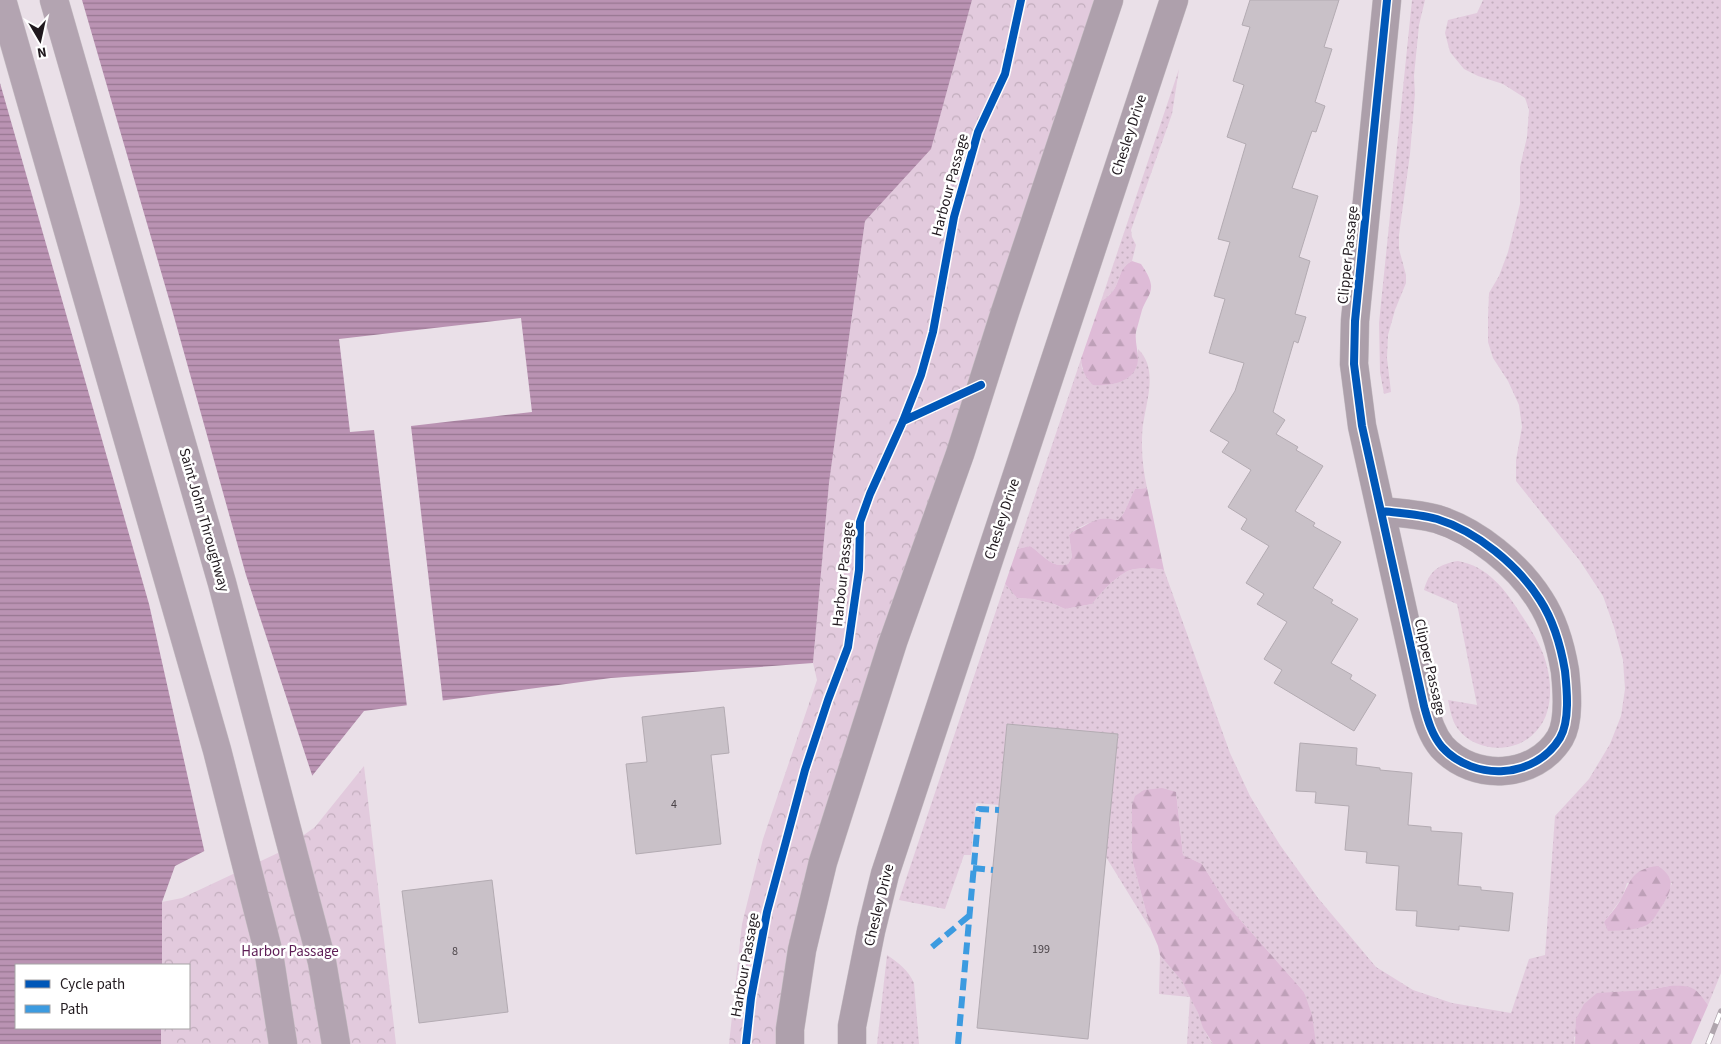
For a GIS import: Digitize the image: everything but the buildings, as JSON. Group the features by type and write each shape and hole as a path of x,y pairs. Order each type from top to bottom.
{"highway":[{"path":"2,0 214,741 264,937 283,1044"},
{"name":"Saint John Throughway","path":"54,0 222,582 322,962 336,1044"},
{"path":"269,1044 273,982"}],"main road":[{"path":"790,1044 790,1029 802,950 823,862 894,642 960,454 1005,312 1109,0"},
{"name":"Chesley Drive","path":"852,1044 852,1026 871,931 885,874 1174,0"}],"street":[{"name":"Clipper Passage","path":"1381,511 1436,519 1466,531 1489,547 1519,573 1540,600 1554,630 1563,659 1567,689 1566,714 1561,737 1546,756 1532,764 1516,769 1500,772 1483,771 1466,765 1453,757 1432,732 1424,706 1381,511 1358,399 1354,364 1355,330 1387,0"}],"green space":[{"path":"972,0 1109,0 893,642 790,1044 729,1044 742,924 763,839 817,680 813,663 829,483 865,221 931,148"},
{"path":"1412,0 1425,0 1419,25 1410,154 1399,235 1399,249 1406,275 1406,283 1395,310 1388,335 1387,358 1391,392 1384,394 1380,372 1379,323"},
{"path":"1483,0 1721,0 1721,973 1708,1005 1699,993 1669,986 1648,990 1574,1037 1575,1044 1316,1044 1304,992 1229,907 1202,864 1183,855 1176,792 1132,805 1133,863 1151,930 1106,857 1117,734 1007,724 999,805 976,803 971,855 964,855 945,909 899,900 1005,584 1017,598 1033,599 1065,609 1092,604 1112,582 1130,570 1145,568 1164,570 1230,753 1250,796 1280,845 1318,898 1376,967 1413,990 1452,1003 1511,1013 1529,959 1545,955 1555,816 1589,779 1610,744 1621,716 1625,689 1623,660 1603,596 1580,561 1516,481 1516,460 1522,427 1519,405 1508,381 1493,358 1488,342 1488,317 1489,293 1499,276 1508,252 1520,204 1520,167 1527,137 1529,110 1525,98 1503,84 1478,76 1464,69 1450,52 1445,33 1448,20 1477,13","holes":["1627,883 1672,883 1667,897 1651,922 1604,922 1622,898"]},
{"path":"1179,69 1172,114 1131,230 1136,245 1132,261 1123,269 1113,291 1101,301"},
{"path":"1132,261 1141,264 1151,285 1136,332 1137,365 1131,375 1122,381 1104,385 1093,385 1084,373 1081,359 1101,301 1113,291 1123,269"},
{"path":"1138,349 1148,364 1150,382 1142,439 1147,488 1135,489 1118,520 1092,522 1069,535 1072,557 1068,564 1052,563 1030,546 1017,549 1081,359 1082,369 1128,378 1136,365"},
{"path":"1147,488 1164,570 1145,568 1130,570 1112,582 1092,604 1065,609 1033,599 1017,598 1005,584 1017,549 1030,546 1052,563 1068,564 1072,557 1069,535 1075,530 1098,520 1118,520 1135,489"},
{"path":"1458,561 1478,568 1501,587 1533,633 1546,663 1550,694 1546,716 1538,729 1530,737 1509,747 1487,747 1476,743 1466,737 1454,723 1448,700 1477,705 1457,604 1424,590 1432,573 1440,566"},
{"name":"Harbor Passage","path":"364,766 396,1044 161,1044 161,1029 190,1029 190,964 162,964 162,902 182,898 280,852 315,827"},
{"path":"1162,788 1176,792 1183,855 1202,864 1229,907 1304,992 1312,1015 1316,1044 1213,1044 1203,1028 1198,1013 1182,981 1160,955 1151,930 1133,863 1132,805 1135,796 1144,790"},
{"path":"1658,866 1668,876 1671,886 1667,897 1652,921 1636,929 1608,931 1604,922 1618,904 1631,879 1644,869"},
{"path":"887,955 903,967 914,983 919,1044 877,1044"},
{"path":"1160,955 1172,967 1187,989 1206,1033 1213,1044 1187,1044 1190,997 1159,994"},
{"path":"1669,986 1692,988 1700,994 1708,1005 1691,1044 1575,1044 1576,1019 1584,1004 1597,993 1648,990"}],"shaded area":[{"path":"0,0 972,0 931,149 865,221 829,483 813,663 611,678 364,711 312,776 234,836 175,866 162,902 162,964 15,964 15,1029 161,1029 161,1044 0,1044"}],"pier":[{"path":"0,0 82,0 171,306 246,575 313,778 235,838 205,854 149,604 0,83"},
{"path":"521,318 532,412 411,426 443,702 407,707 374,430 350,432 339,339"}],"railway":[{"path":"1708,1044 1721,1011"}],"marked path":[{"path":"958,1044 979,809 999,810"},
{"path":"973,868 993,870"},
{"path":"932,947 970,915"}],"cycle path":[{"name":"Harbour Passage","path":"746,1044 751,998 767,912 805,770 848,647 859,570 860,522 921,375 933,332 954,217 978,132 1005,74 1021,0"},
{"path":"1381,511 1430,517 1452,524 1466,532 1508,562 1531,587 1545,608 1556,634 1565,671 1567,714 1560,738 1549,752 1536,762 1504,771 1470,766 1455,758 1442,747 1433,733 1424,706 1362,426 1354,364 1355,321 1387,0"},
{"path":"903,421 981,385"}]}
